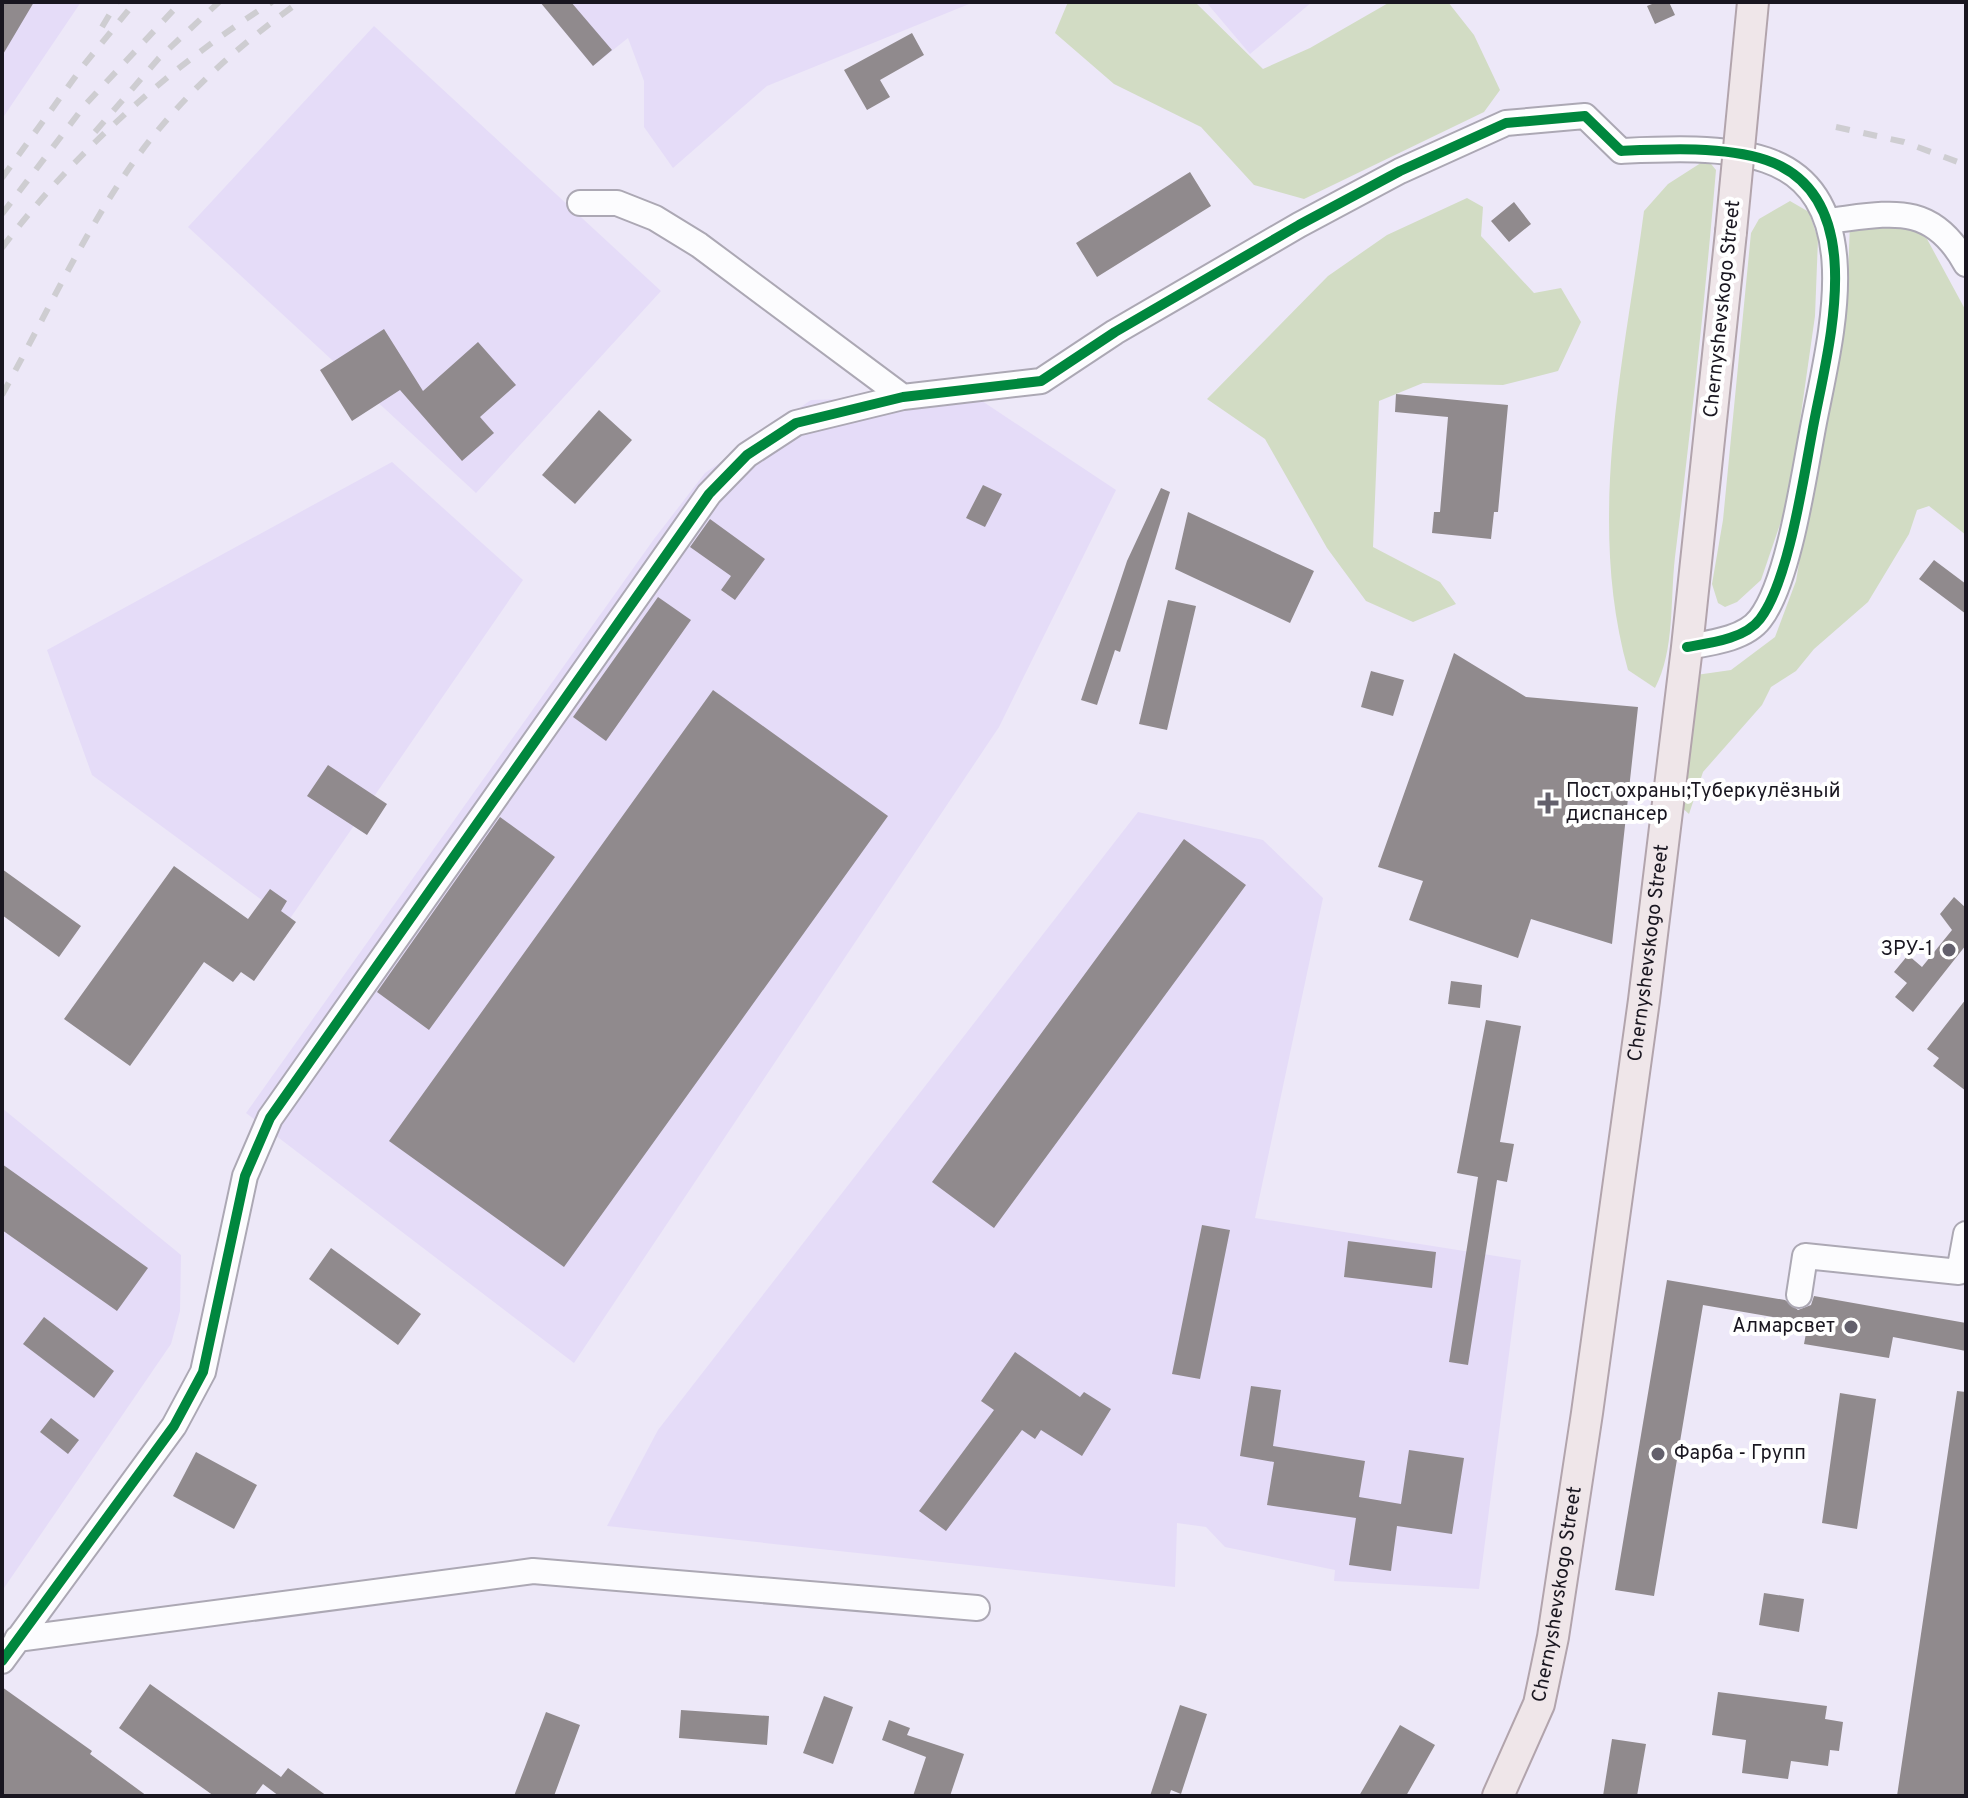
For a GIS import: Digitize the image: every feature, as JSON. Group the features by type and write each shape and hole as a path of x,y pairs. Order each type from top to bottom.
{"main road":[{"name":"Chernyshevskogo Street","path":"1498,1796 1539,1704 1553,1637 1644,1000 1687,647 1753,2"}],"street":[{"path":"2,1661 174,1426 203,1372 245,1176 270,1118 709,494 747,455 796,423 903,397 1041,381 1115,332 1299,225 1400,171 1506,123 1585,116 1621,151 1676,149 1764,159 1784,168 1804,186 1827,221 1836,253 1836,293 1809,450 1777,592 1758,622 1738,634 1687,647"},
{"path":"580,203 617,203 655,218 699,245 903,397"},
{"path":"1827,221 1888,214 1919,217 1949,239 1966,264"},
{"path":"1799,1295 1805,1256 1959,1272 1966,1234"},
{"path":"17,1639 533,1571 977,1608"}],"shaded area":[{"path":"2,2 81,2 2,119"},
{"path":"540,2 974,2 767,86 673,168 644,127 644,81 628,38 593,66"},
{"path":"1206,2 1312,2 1250,54"},
{"path":"374,26 661,291 476,493 188,227"},
{"path":"973,395 1116,490 999,727 574,1363 246,1113 654,539 705,473 811,400"},
{"path":"392,462 523,580 289,920 92,775 47,650"},
{"path":"1138,812 1263,840 1323,898 1255,1218 1521,1260 1479,1589 1334,1581 1335,1570 1225,1547 1206,1527 1177,1523 1175,1587 607,1526 658,1430"},
{"path":"2,1108 181,1255 180,1311 171,1344 2,1591"}],"green space":[{"path":"1068,2 1195,2 1263,69 1310,48 1390,2 1448,2 1474,35 1500,90 1484,112 1304,199 1254,185 1201,127 1114,84 1055,33"},
{"path":"1707,159 1716,170 1707,267 1675,557 1669,641 1655,688 1628,670 1616,613 1610,556 1609,499 1613,441 1644,211 1668,184"},
{"path":"1467,198 1483,207 1481,236 1534,293 1561,288 1581,322 1558,371 1503,385 1423,383 1379,401 1373,547 1440,582 1456,604 1413,622 1366,601 1327,548 1265,439 1207,399 1328,276 1387,235"},
{"path":"1790,201 1809,212 1818,239 1815,316 1789,498 1761,580 1737,602 1725,607 1718,603 1712,584 1723,520 1751,233 1759,219"},
{"path":"1850,223 1912,227 1927,239 1966,311 1966,535 1929,506 1917,510 1909,534 1868,602 1814,649 1796,671 1771,687 1762,705 1703,772 1689,814 1680,806 1696,675 1731,670 1775,637 1796,581 1848,275"}],"building":[{"path":"2,2 34,2 2,56"},
{"path":"540,2 571,2 612,50 593,66"},
{"path":"1669,2 1675,15 1655,24 1647,6"},
{"path":"912,33 924,55 880,80 890,97 867,110 844,70"},
{"path":"1190,172 1211,206 1097,277 1076,243"},
{"path":"1514,202 1531,224 1509,242 1491,221"},
{"path":"384,329 423,391 478,342 516,385 480,417 494,433 462,461 400,390 352,421 320,370"},
{"path":"1396,394 1508,405 1498,512 1494,512 1491,539 1432,533 1434,512 1440,512 1448,417 1395,412"},
{"path":"599,410 632,440 575,504 542,475"},
{"path":"983,485 1002,494 985,527 966,518"},
{"path":"1161,488 1170,492 1120,652 1115,650 1097,705 1081,700 1127,561"},
{"path":"1188,512 1314,571 1290,623 1175,569"},
{"path":"710,519 765,559 735,600 721,590 731,576 690,547"},
{"path":"1934,560 1966,584 1966,614 1919,579"},
{"path":"658,597 691,620 606,741 573,717"},
{"path":"1168,600 1196,606 1167,730 1139,724"},
{"name":"Пост охраны;Туберкулёзный диспансер","path":"1454,653 1526,697 1638,707 1612,944 1531,919 1518,958 1409,920 1423,881 1378,867"},
{"path":"1371,671 1404,680 1393,716 1361,707"},
{"path":"713,690 888,816 564,1267 389,1141"},
{"path":"328,765 387,804 367,835 307,796"},
{"path":"500,817 555,857 429,1030 377,992"},
{"path":"1184,839 1246,885 994,1228 932,1182"},
{"path":"174,866 248,919 270,889 287,901 281,911 296,922 254,981 241,972 233,982 204,962 130,1066 64,1019"},
{"path":"2,869 81,926 59,957 2,915"},
{"name":"ЗРУ-1","path":"1954,897 1966,908 1966,945 1913,1012 1895,997 1907,983 1894,972 1908,955 1922,967 1952,930 1940,914"},
{"path":"1451,981 1482,985 1480,1008 1448,1004"},
{"path":"1966,999 1966,1091 1933,1066 1939,1058 1927,1049"},
{"path":"1486,1020 1521,1026 1500,1142 1514,1144 1507,1182 1497,1180 1468,1365 1449,1362 1478,1177 1457,1173"},
{"path":"2,1164 148,1268 117,1311 2,1230"},
{"path":"1202,1225 1230,1230 1200,1379 1172,1374"},
{"path":"1348,1241 1436,1252 1432,1288 1344,1277"},
{"path":"331,1248 421,1314 398,1345 309,1279"},
{"name":"Фарба - Групп","path":"1667,1280 1785,1300 1798,1310 1811,1305 1814,1296 1966,1323 1966,1351 1893,1337 1889,1358 1804,1344 1808,1323 1703,1305 1654,1596 1615,1590"},
{"path":"44,1317 114,1371 94,1398 23,1344"},
{"path":"1015,1352 1080,1397 1084,1392 1111,1409 1082,1456 1041,1430 1035,1439 1022,1430 946,1531 919,1511 994,1410 981,1401"},
{"path":"1251,1386 1281,1390 1273,1446 1365,1461 1359,1497 1401,1504 1409,1450 1464,1458 1452,1534 1397,1526 1391,1571 1349,1565 1356,1518 1267,1505 1274,1462 1240,1456"},
{"path":"1957,1391 1966,1392 1966,1796 1897,1796"},
{"path":"1840,1393 1876,1399 1857,1529 1822,1523"},
{"path":"51,1418 79,1440 68,1454 40,1432"},
{"path":"196,1452 257,1485 234,1529 173,1496"},
{"path":"1764,1593 1804,1599 1799,1632 1759,1625"},
{"path":"150,1684 281,1777 288,1768 327,1796 279,1796 263,1784 254,1796 214,1796 119,1728"},
{"path":"2,1687 92,1751 90,1754 147,1796 2,1796"},
{"path":"1718,1692 1827,1706 1825,1719 1843,1722 1839,1751 1830,1750 1828,1766 1791,1761 1788,1779 1742,1773 1746,1740 1712,1735"},
{"path":"824,1696 853,1707 833,1764 803,1753"},
{"path":"1180,1705 1207,1714 1181,1794 1171,1790 1169,1796 1150,1796"},
{"path":"681,1710 769,1716 767,1745 679,1738"},
{"path":"546,1712 580,1725 554,1796 514,1796"},
{"path":"889,1720 910,1728 907,1735 964,1754 950,1796 913,1796 926,1757 882,1740"},
{"path":"1400,1725 1435,1745 1406,1796 1359,1796"},
{"path":"1612,1739 1646,1744 1637,1796 1603,1796"}],"railway":[{"path":"102,27 117,2"},
{"path":"2,178 83,66 135,2"},
{"path":"2,214 85,105 181,2"},
{"path":"95,132 159,58 219,2"},
{"path":"2,248 60,178 126,113 161,82 272,2"},
{"path":"2,395 95,222 148,143 208,77 299,2"},
{"path":"1836,127 1904,142 1966,165"}],"cycle path":[{"path":"2,1661 174,1426 203,1372 245,1176 270,1118 709,494 747,455 796,423 903,397 1041,381 1115,332 1299,225 1400,171 1506,123 1585,116 1621,151 1731,152 1766,160 1800,179 1821,207 1832,242 1835,280 1826,362 1793,530 1770,603 1760,619 1746,631 1726,639 1687,647"}],"place":[{"name":"Пост охраны;Туберкулёзный диспансер","path":"1548,803"},
{"name":"ЗРУ-1","path":"1949,950"},
{"name":"Алмарсвет","path":"1851,1327"},
{"name":"Фарба - Групп","path":"1658,1454"}]}
